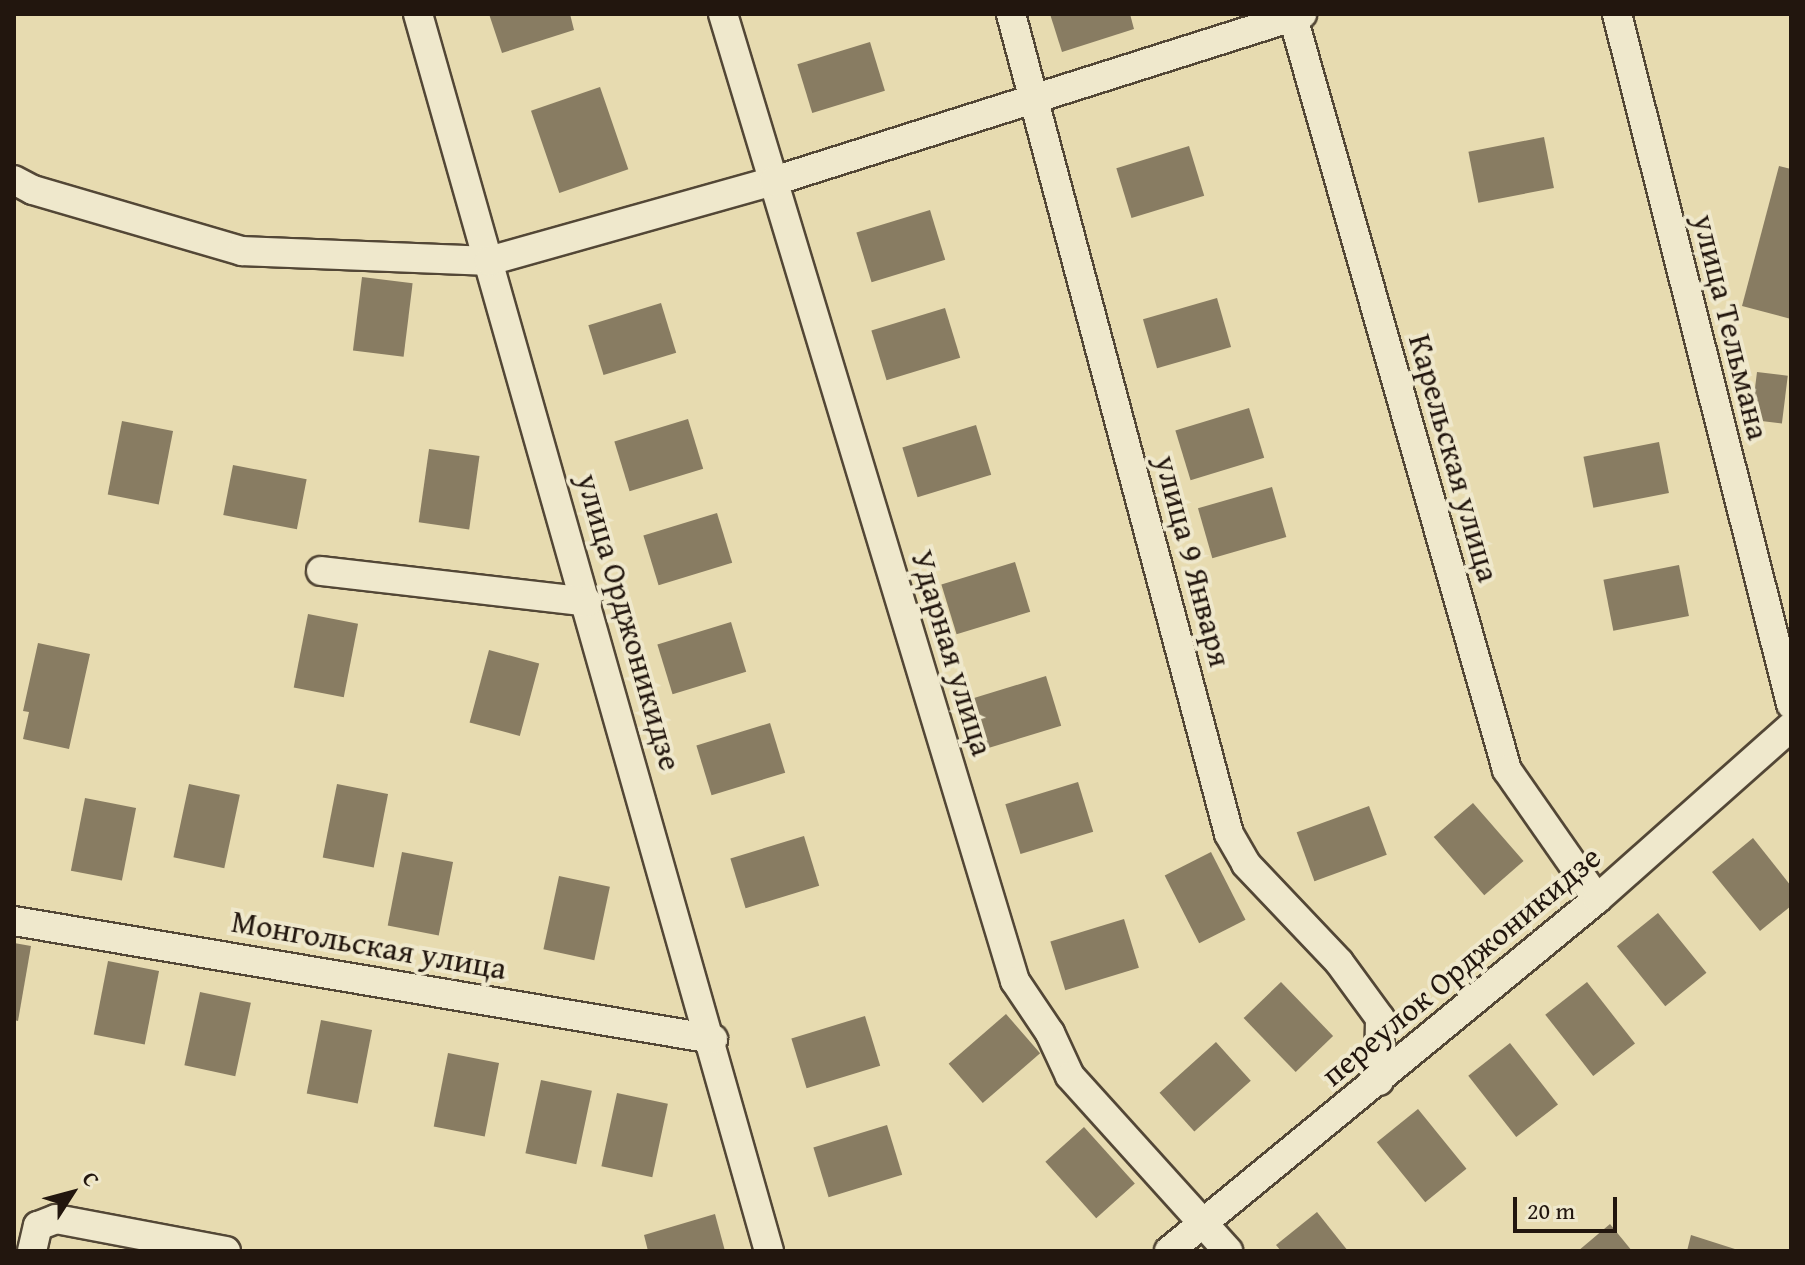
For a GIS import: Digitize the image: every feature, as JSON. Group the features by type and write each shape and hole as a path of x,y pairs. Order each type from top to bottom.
{"street":[{"name":"улица Орджоникидзе","path":"418,14 713,1039 769,1251"},
{"name":"Ударная улица","path":"723,14 1015,981 1050,1033 1070,1076 1228,1251"},
{"name":"улица 9 Января","path":"1011,14 1036,94 1229,834 1246,864 1339,962 1380,1018 1379,1081"},
{"name":"улица Тельмана","path":"1617,14 1791,704"},
{"path":"14,180 33,190 242,251 489,261 774,181 1036,94 1295,15"},
{"name":"Карельская улица","path":"1295,15 1507,770 1597,899"},
{"path":"321,571 587,602"},
{"name":"переулок Орджоникидзе","path":"1169,1251 1597,899 1791,727"},
{"name":"Монгольская улица","path":"14,921 713,1039"},
{"path":"32,1251 38,1226 56,1219 226,1251"}],"building":[{"path":"489,14 570,14 574,30 502,53"},
{"path":"1050,14 1130,14 1134,29 1062,52"},
{"path":"870,42 885,91 812,113 797,64"},
{"path":"600,87 628,169 559,193 531,111"},
{"path":"1544,137 1554,188 1478,203 1468,152"},
{"path":"1189,146 1204,196 1132,218 1116,168"},
{"path":"1779,166 1791,169 1791,319 1742,306"},
{"path":"930,210 945,260 872,282 856,233"},
{"path":"362,277 413,283 404,357 353,350"},
{"path":"1217,298 1231,347 1157,368 1143,319"},
{"path":"661,303 676,353 604,375 588,325"},
{"path":"945,308 960,358 887,380 871,331"},
{"path":"1757,372 1788,376 1782,423 1751,420"},
{"path":"1249,408 1264,458 1191,480 1175,431"},
{"path":"688,419 703,469 630,491 614,442"},
{"path":"122,421 173,431 159,505 108,495"},
{"path":"976,425 991,475 918,497 902,448"},
{"path":"1659,442 1669,493 1593,508 1583,457"},
{"path":"429,449 480,456 469,529 419,522"},
{"path":"233,465 307,479 297,529 223,515"},
{"path":"1272,487 1286,537 1212,558 1198,508"},
{"path":"717,513 732,563 659,585 643,536"},
{"path":"1015,562 1030,612 957,634 941,585"},
{"path":"1679,565 1689,616 1613,631 1603,580"},
{"path":"308,614 358,624 344,697 294,688"},
{"path":"731,622 746,672 673,694 657,645"},
{"path":"38,643 90,654 69,749 23,739 29,712 23,711"},
{"path":"489,650 539,663 520,736 470,722"},
{"path":"1046,676 1061,726 988,748 972,699"},
{"path":"770,723 785,773 712,795 696,746"},
{"path":"1078,782 1093,832 1021,854 1005,804"},
{"path":"189,784 240,795 224,868 173,857"},
{"path":"337,784 388,794 374,868 323,858"},
{"path":"85,798 136,808 122,881 71,871"},
{"path":"1473,803 1524,861 1484,895 1434,837"},
{"path":"1369,806 1387,855 1314,881 1297,832"},
{"path":"804,836 819,886 746,908 730,859"},
{"path":"1753,838 1791,886 1791,906 1760,931 1712,872"},
{"path":"402,852 453,862 439,936 388,926"},
{"path":"1211,852 1246,920 1199,943 1165,876"},
{"path":"559,876 610,887 594,960 543,949"},
{"path":"1658,913 1706,973 1665,1006 1617,946"},
{"path":"1124,919 1139,968 1065,990 1050,942"},
{"path":"14,943 31,946 18,1021 14,1020"},
{"path":"108,961 159,971 145,1045 94,1035"},
{"path":"1281,982 1333,1036 1296,1072 1244,1018"},
{"path":"1587,982 1635,1043 1593,1076 1545,1015"},
{"path":"200,992 251,1003 235,1076 184,1065"},
{"path":"1006,1014 1040,1053 983,1103 949,1064"},
{"path":"865,1016 880,1066 807,1088 791,1039"},
{"path":"321,1020 372,1030 358,1104 307,1094"},
{"path":"1216,1042 1251,1081 1194,1131 1160,1093"},
{"path":"1510,1043 1558,1104 1516,1137 1468,1076"},
{"path":"448,1053 499,1063 485,1137 434,1127"},
{"path":"541,1080 592,1091 576,1164 525,1153"},
{"path":"617,1093 668,1104 652,1177 601,1166"},
{"path":"1418,1109 1466,1169 1425,1202 1377,1142"},
{"path":"887,1125 902,1175 829,1197 813,1148"},
{"path":"1084,1127 1135,1183 1096,1218 1045,1162"},
{"path":"1317,1212 1348,1251 1281,1251 1276,1245"},
{"path":"715,1214 725,1251 648,1251 644,1235"},
{"path":"1610,1224 1632,1251 1578,1251"},
{"path":"1691,1235 1738,1250 1738,1251 1687,1251"}]}
